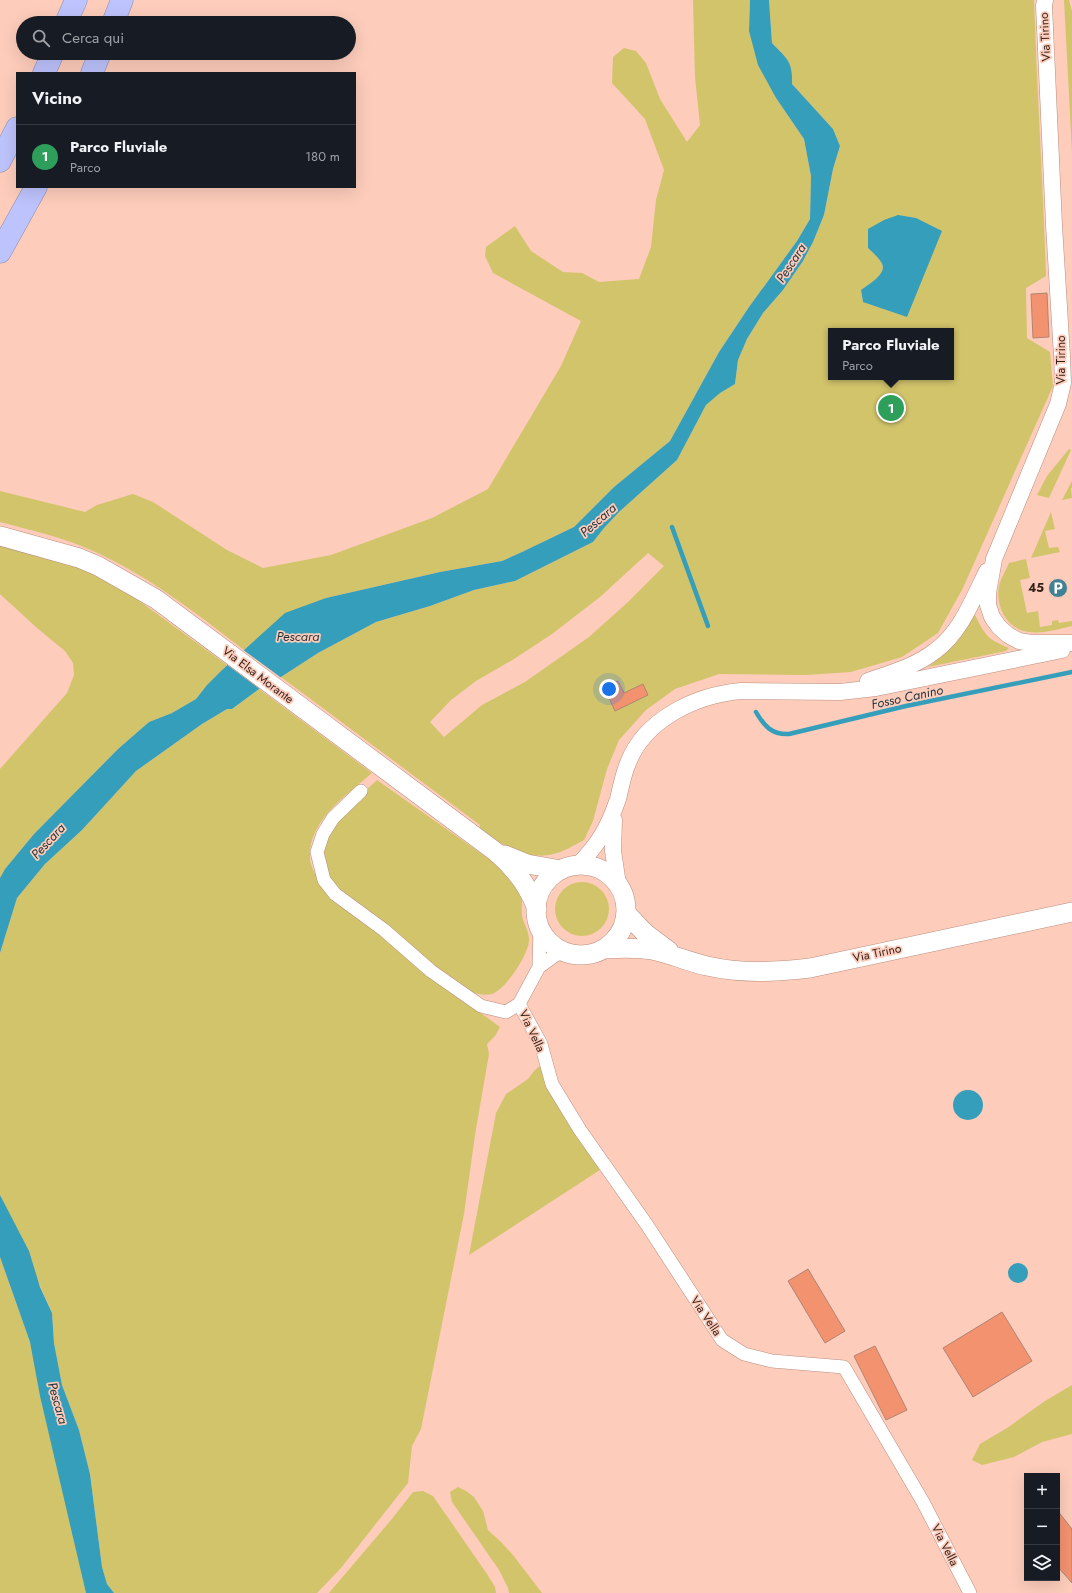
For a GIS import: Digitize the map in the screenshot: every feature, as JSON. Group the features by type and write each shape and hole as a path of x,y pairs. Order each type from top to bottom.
{"highway":[{"path":"69,16 76,0"},
{"path":"116,16 122,0"},
{"path":"44,72 50,60"},
{"path":"92,72 97,60"},
{"path":"0,161 16,130"},
{"path":"0,252 35,188"}],"main road":[{"name":"Via Elsa Morante","path":"0,536 86,561 98,566 156,599 496,852 520,875 531,894 538,918"},
{"name":"Via Elsa Morante","path":"496,852 527,864 569,868"},
{"path":"569,868 596,868 612,877 618,884 625,898 626,913 624,924 612,943 591,954 577,955 564,951 550,942 538,918 538,898 542,889 550,878 569,868"},
{"name":"Via Tirino","path":"603,949 636,948 652,950 707,966 734,970 780,972 810,968 1072,912"},
{"name":"Via Tirino","path":"626,913 658,944 680,958"}],"street":[{"name":"Via Tirino","path":"1045,0 1044,6 1063,383 1056,411 994,559 988,593 988,605 992,617 999,627 1013,638 1031,643 1072,643"},
{"path":"840,692 903,669 935,651 958,627 994,559"},
{"path":"618,884 613,858 612,841 618,798 628,763 634,750 643,738 662,720 684,706 727,692 840,692 876,688 1072,647"},
{"path":"361,791 333,818 323,834 317,852 324,880 335,894 384,930 431,971 481,1006 506,1012 519,1004 539,967 564,951"},
{"path":"569,868 589,853 601,838 618,798"},
{"path":"538,918 539,967"},
{"name":"Via Vella","path":"519,1004 541,1044 552,1084 580,1130 647,1225 722,1340 744,1354 772,1361 844,1367 923,1502 970,1593"}],"shaded area":[{"path":"693,0 750,0 749,31 776,98 804,139 811,176 810,219 797,241 749,307 719,352 670,441 614,487 574,527 502,561 440,572 326,598 254,641 244,650 165,592 123,566 69,541 0,522 0,491 85,512 97,505 133,494 153,502 227,550 263,568 331,555 432,518 488,489 561,366 581,321 493,273 485,256 486,247 515,226 531,251 563,272 582,273 599,282 639,279 651,247 656,200 664,170 645,119 612,83 613,57 624,48 636,51 646,63 660,99 687,142 700,125 695,77"},
{"path":"769,0 1034,0 1046,276 1026,288 1027,338 1050,352 1053,386 963,588 938,633 902,657 851,672 806,675 719,674 675,689 646,710 619,740 607,769 593,821 584,840 565,850 553,854 543,856 523,853 514,850 479,829 480,825 281,677 318,653 376,622 430,606 474,590 515,581 593,542 619,512 677,460 706,405 718,394 735,384 738,360 747,339 763,313 783,290 803,261 813,242 824,215 833,169 840,146 833,129 792,84 790,65 782,53 772,43","holes":["942,231 863,302 861,290 877,278 883,266 878,258 868,248","648,553 664,566 628,602 589,637 525,682 482,705 444,737 430,722 451,700 476,681 514,659 552,634 600,597"]},
{"path":"1064,0 1069,0 1072,11 1072,152"},
{"path":"1069,449 1071,450 1049,498 1037,495 1047,476"},
{"path":"1072,481 1072,498 1062,500"},
{"path":"1051,512 1055,529 1045,531 1049,548 1058,547 1060,552 1031,558"},
{"path":"0,545 76,566 116,584 227,665 207,685 196,699 172,713 149,722 118,749 34,834 5,869 0,878 0,769 67,693 74,675 73,663 65,651 0,594"},
{"path":"1026,559 1030,578 1020,580 1027,613 1038,611 1040,627 1052,625 1052,621 1058,620 1059,623 1072,621 1072,626 1046,632 1029,632 1014,627 1004,616 998,594 1001,580 1009,563"},
{"path":"975,615 984,632 991,639 1009,648 1006,651 928,667 949,649"},
{"path":"259,689 372,773 331,810 322,820 315,832 311,844 310,862 324,889 429,975 500,1027 495,1036 487,1044 489,1054 475,1135 464,1214 421,1429 412,1446 408,1483 341,1568 317,1593 114,1593 107,1584 102,1567 90,1474 79,1430 62,1385 54,1343 52,1313 0,1195 0,953 17,898 45,864 82,830 136,771 202,724 227,709 232,709"},
{"path":"377,780 513,876 519,886 522,894 522,916 529,937 528,946 516,970 498,991 488,995 471,992 460,987 334,888 325,868 323,855 325,842 330,830 338,819"},
{"path":"577,882 587,882 601,890 607,899 609,909 607,919 601,928 587,936 577,936 567,931 560,924 555,914 555,904 560,894 567,887"},
{"path":"542,1064 603,1168 469,1255 496,1113 506,1094 528,1079"},
{"path":"0,1257 30,1342 86,1593 0,1593"},
{"path":"1072,1385 1072,1434 1042,1442 1014,1457 982,1465 972,1460 980,1444"},
{"path":"458,1487 474,1497 483,1511 488,1530 513,1555 542,1593 509,1593 499,1570 452,1502 450,1492"},
{"path":"423,1491 433,1496 487,1574 495,1587 496,1593 329,1593 413,1492"}],"water":[{"name":"Pescara","path":"750,0 769,0 772,43 782,53 790,65 792,84 833,129 840,146 833,169 824,215 813,242 803,261 783,290 763,313 747,339 738,360 735,384 720,393 706,405 677,460 619,512 593,542 515,581 474,590 430,606 376,622 318,653 281,677 259,689 232,709 227,709 202,724 136,771 82,830 45,864 17,898 0,953 0,878 5,869 34,834 118,749 149,722 172,713 196,699 223,669 285,613 326,598 440,572 502,561 574,527 614,487 670,441 719,352 749,307 797,241 810,219 811,176 804,139 776,98 758,65 749,31"},
{"path":"898,215 916,218 942,231 907,317 863,302 861,290 877,278 883,266 877,256 868,248 868,229 884,220"},
{"path":"968,1090 978,1095 983,1105 978,1115 968,1120 958,1115 953,1105 958,1095"},
{"name":"Pescara","path":"0,1195 29,1251 40,1287 52,1313 54,1343 62,1385 79,1430 90,1474 102,1567 107,1584 114,1593 86,1593 40,1396 30,1342 0,1257"},
{"path":"1018,1263 1025,1266 1028,1273 1025,1280 1018,1283 1011,1280 1008,1273 1011,1266"}],"pier":[{"path":"242,649 283,679 261,690 226,664"}],"building":[{"path":"1047,293 1049,337 1033,338 1031,294"},
{"path":"618,681 624,693 643,684 648,695 615,711 604,687"},
{"path":"808,1269 845,1331 825,1343 788,1281"},
{"path":"1002,1312 1032,1361 973,1397 943,1348"},
{"path":"875,1346 907,1410 886,1420 854,1356"},
{"path":"1060,1514 1072,1529 1072,1583 1060,1569"}],"waterway":[{"name":"Fosso Canino","path":"672,527 708,626"},
{"name":"Fosso Canino","path":"756,712 769,729 778,733 789,734 906,706 1072,672"}],"place":[{"name":"Parco Fluviale","path":"891,408"},
{"name":"45","path":"1058,588"}]}
